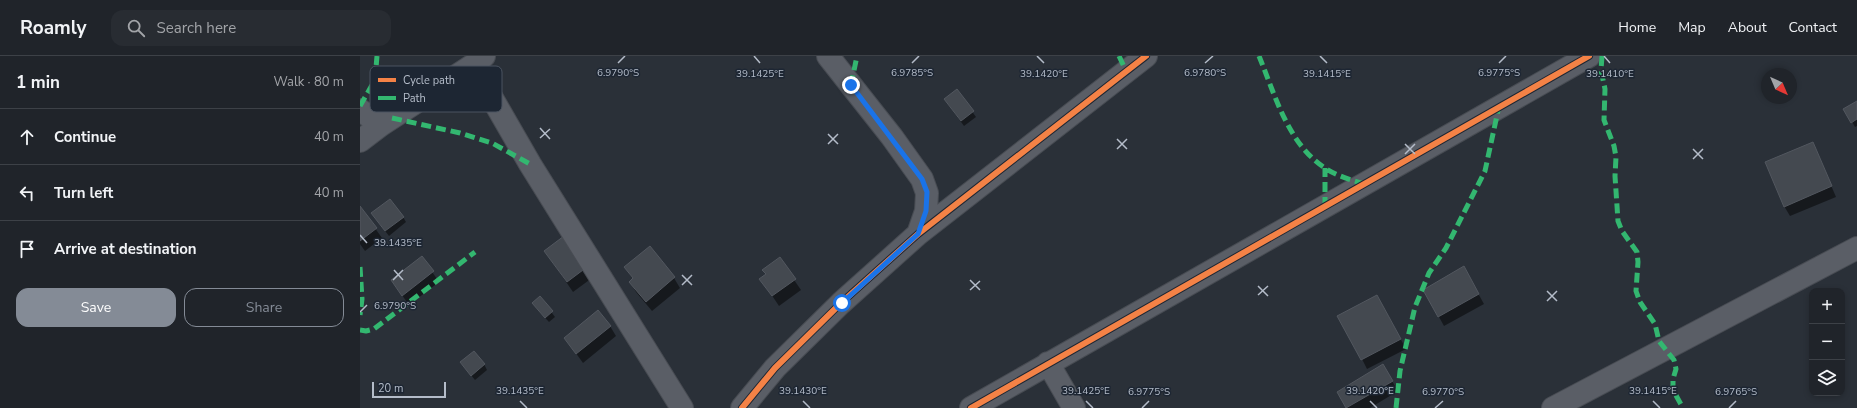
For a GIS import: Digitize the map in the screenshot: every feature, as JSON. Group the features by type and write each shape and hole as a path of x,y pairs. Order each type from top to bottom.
{"street":[{"path":"828,56 892,137 922,179 927,192 926,211 918,234"},
{"path":"742,408 775,368 842,303 918,234 1146,56"},
{"path":"971,408 1589,56"},
{"path":"469,66 478,60"},
{"path":"502,108 530,164 682,408"},
{"path":"360,110 380,124"},
{"path":"360,141 380,124 398,112"},
{"path":"1553,408 1857,248"},
{"path":"1048,363 1074,408"}],"building":[{"path":"957,89 974,111 961,121 944,99"},
{"path":"1857,101 1857,119 1851,123 1843,109"},
{"path":"1813,142 1832,186 1784,207 1765,162"},
{"path":"390,199 404,217 385,231 371,213"},
{"path":"360,206 377,228 360,241"},
{"path":"564,236 587,267 567,282 544,251"},
{"path":"650,246 675,277 646,302 629,282 633,278 624,267"},
{"path":"422,256 434,271 402,296 391,280"},
{"path":"780,257 796,279 772,296 759,279 766,274 762,270"},
{"path":"1464,266 1479,294 1438,317 1423,290"},
{"path":"1377,295 1401,339 1361,360 1337,316"},
{"path":"540,296 553,311 545,318 532,303"},
{"path":"598,310 611,326 576,354 564,338"},
{"path":"474,351 485,364 471,376 460,362"},
{"path":"1383,364 1393,381 1346,408 1337,392"}],"marked path":[{"path":"376,66 377,56"},
{"path":"851,85 857,56"},
{"path":"1119,56 1126,71"},
{"path":"1259,56 1284,118 1301,146 1312,158 1330,171 1344,178 1365,184"},
{"path":"1602,56 1601,70 1605,89 1604,120 1614,146 1616,157 1615,176 1618,221 1622,231 1637,252 1638,262 1636,291 1640,302 1655,324 1659,341 1674,360 1676,369 1673,379 1673,390 1683,408"},
{"path":"360,106 370,89"},
{"path":"1396,408 1400,371 1415,307 1429,273 1446,248 1485,171 1499,106"},
{"path":"392,118 460,133 492,143 530,164"},
{"path":"1325,168 1325,207"},
{"path":"360,330 366,331 374,329 475,252"},
{"path":"360,267 362,299 360,315"}],"cycle path":[{"path":"742,408 775,368 841,303 918,234 1146,56"},
{"path":"971,408 1589,56"}],"route":[{"path":"842,303 918,234 926,211 927,192 922,179 892,137 851,85"}]}
